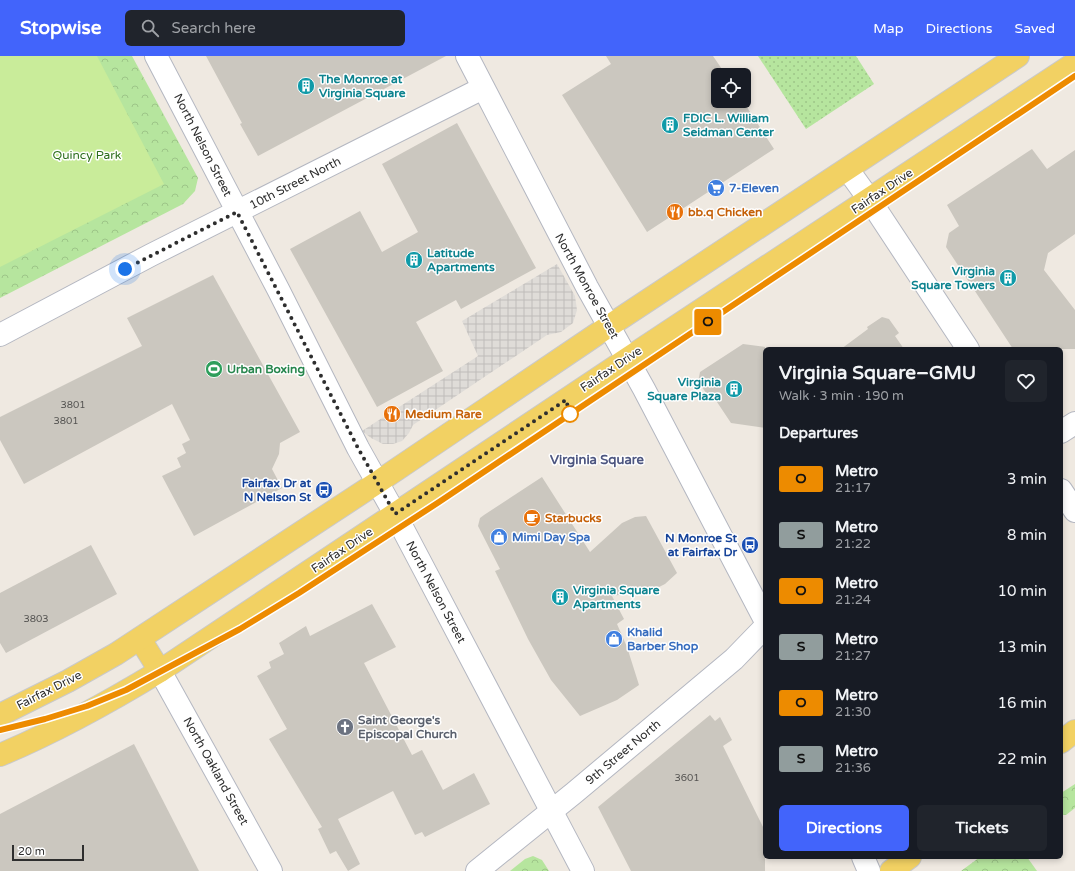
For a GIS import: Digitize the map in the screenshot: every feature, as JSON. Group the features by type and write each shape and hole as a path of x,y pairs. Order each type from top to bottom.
{"main road":[{"name":"Fairfax Drive","path":"0,715 68,681 140,639 378,482 609,326 848,170 1018,56"},
{"name":"Fairfax Drive","path":"0,755 22,746 78,717 160,672 627,359 1075,63"},
{"path":"140,639 160,672"},
{"path":"1063,740 1075,731"},
{"path":"891,871 907,859"}],"street":[{"name":"North Nelson Street","path":"156,56 358,448 378,482 583,871"},
{"name":"North Monroe Street","path":"467,56 587,287 627,359 763,616"},
{"name":"10th Street North","path":"0,334 151,255 484,88"},
{"path":"848,170 869,199 967,347"},
{"path":"1063,431 1075,423"},
{"path":"1063,493 1075,511"},
{"name":"9th Street North","path":"477,871 741,652 763,629"},
{"name":"North Oakland Street","path":"160,672 271,871"},
{"path":"864,859 869,871"}],"green space":[{"name":"Quincy Park","path":"0,56 132,56 198,178 195,191 183,204 0,298"},
{"name":"Quincy Park","path":"0,56 97,56 164,184 0,267"},
{"path":"758,56 856,56 874,84 806,129"},
{"path":"1075,784 1075,808 1066,815 1063,815 1063,792"},
{"path":"533,856 542,860 549,871 510,871 525,859"},
{"path":"977,859 1028,859 1037,871 961,871"}],"shaded area":[{"path":"557,264 575,296 577,310 573,323 561,332 547,335 413,425 409,433 402,441 393,444 383,444 371,438 362,431 478,356 462,321"}],"building":[{"name":"The Monroe at Virginia Square","path":"206,56 446,56 258,156 240,124 242,123"},
{"name":"FDIC L. William Seidman Center","path":"606,56 713,56 721,68 711,68 711,108 748,108 774,149 647,232 562,95 611,64"},
{"name":"Latitude Apartments","path":"457,123 536,268 461,309 456,300 416,322 443,371 377,407 290,249 360,211 382,252 418,232 382,164"},
{"name":"Virginia Square Towers","path":"1032,149 1047,169 1075,150 1075,234 1048,253 1044,270 1075,310 1075,349 1063,349 1063,347 1012,347 946,247 949,233 959,226 947,205"},
{"path":"213,275 300,432 280,443 279,454 272,469 282,488 194,536 162,476 181,467 177,458 186,453 182,444 190,440 172,404 24,484 0,440 0,417 142,346 127,318"},
{"path":"882,317 889,319 899,333 895,336 903,347 844,347 868,329 867,327"},
{"name":"Virginia Square Plaza","path":"743,344 765,347 763,347 763,428 731,423 713,396 710,398 698,382 700,372"},
{"name":"Virginia Square Apartments","path":"542,477 590,552 622,523 635,517 646,516 677,573 665,584 653,590 612,596 624,619 617,624 627,647 639,685 617,700 580,716 551,680 528,639 495,571 500,569 478,526 480,518"},
{"path":"91,545 117,594 6,653 0,643 0,593"},
{"name":"Saint George's Episcopal Church","path":"372,604 396,647 364,663 412,755 422,750 443,790 474,773 490,804 425,837 422,832 415,835 393,791 338,819 360,864 348,871 336,851 330,854 318,829 322,827 269,739 287,729 257,676 271,668 269,662 284,654 279,643 306,626 310,636"},
{"path":"710,715 715,721 720,717 732,740 723,746 763,827 763,859 765,859 765,871 631,871 598,807"},
{"path":"134,744 199,871 0,871 0,814"}],"metro line":[{"name":"O","path":"0,730 45,719 87,706 126,690 240,629 299,593 439,502 1075,76"}],"place":[{"name":"The Monroe at Virginia Square","path":"306,86"},
{"name":"FDIC L. William Seidman Center","path":"670,125"},
{"name":"7-Eleven","path":"716,188"},
{"name":"bb.q Chicken","path":"675,212"},
{"name":"Latitude Apartments","path":"414,260"},
{"name":"Virginia Square Towers","path":"1008,278"},
{"name":"Urban Boxing","path":"214,369"},
{"name":"Virginia Square Plaza","path":"734,389"},
{"name":"Medium Rare","path":"392,414"},
{"name":"Fairfax Dr at N Nelson St","path":"324,490"},
{"name":"Starbucks","path":"532,518"},
{"name":"Mimi Day Spa","path":"499,537"},
{"name":"N Monroe St at Fairfax Dr","path":"750,545"},
{"name":"Virginia Square Apartments","path":"560,597"},
{"name":"Khalid Barber Shop","path":"614,639"},
{"name":"Saint George's Episcopal Church","path":"345,727"}],"district":[{"name":"Virginia Square","path":"597,459"}],"route":[{"path":"125,269 237,212 250,234 358,448 395,514 566,400 570,414"}]}
